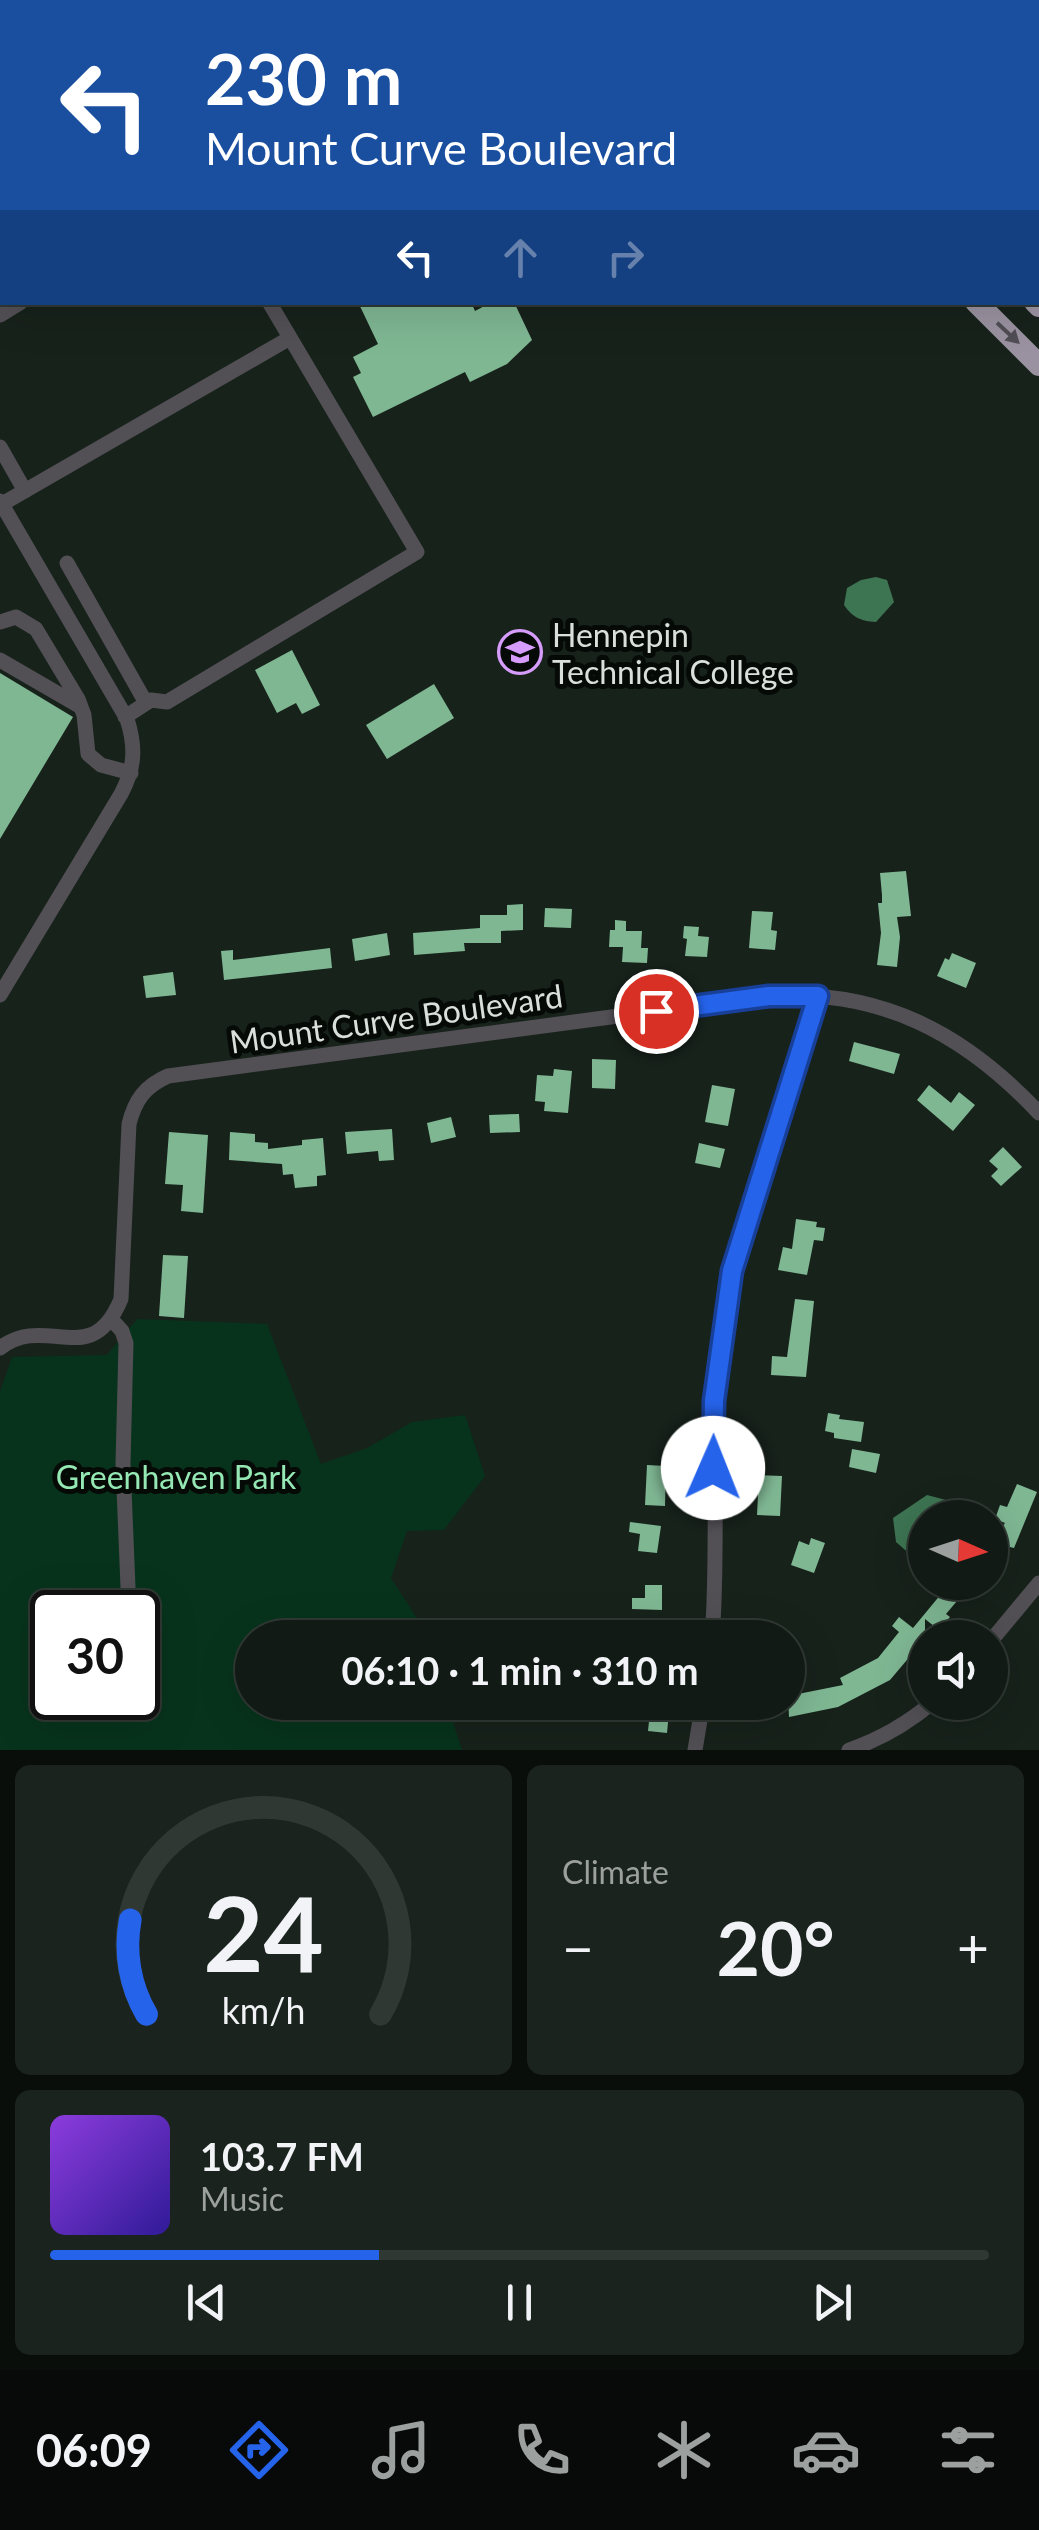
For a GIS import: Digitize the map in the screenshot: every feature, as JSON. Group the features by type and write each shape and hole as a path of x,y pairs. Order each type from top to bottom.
{"highway":[{"path":"979,305 1039,365"}],"street":[{"path":"125,716 151,700 167,702 417,552 271,305"},
{"path":"2,985 121,794 131,773 134,740 125,716 1,503 290,338"},
{"path":"0,447 26,491"},
{"path":"67,563 146,703"},
{"path":"0,622 16,617 36,629 81,707 88,754 100,765 131,773"},
{"path":"0,660 81,707"},
{"name":"Mount Curve Boulevard","path":"112,1320 122,1299 132,1108 141,1094 168,1076 769,996 818,996 872,1004 943,1032 984,1060 1039,1113"},
{"path":"714,1620 714,1401 721,1336 741,1240 818,996"},
{"path":"0,1348 10,1340 34,1336 85,1338 102,1332 112,1320 122,1330 126,1343 123,1464 128,1590"},
{"path":"1008,1621 1039,1584"},
{"path":"695,1750 700,1720"},
{"path":"849,1750 913,1720"}],"green space":[{"name":"Greenhaven Park","path":"137,1319 267,1324 321,1464 367,1448 412,1422 465,1415 485,1476 444,1530 407,1531 391,1578 418,1620 235,1620 235,1720 452,1720 462,1750 0,1750 0,1392 12,1357 107,1355"}],"shaded area":[{"path":"876,577 887,580 894,602 876,622 866,621 844,605 847,588"},
{"path":"927,1495 946,1500 920,1500"},
{"path":"908,1508 908,1552 896,1542 893,1518"}],"building":[{"path":"359,305 472,305 475,311 486,305 515,305 532,340 507,364 470,382 465,372 373,417 353,377 361,373 353,357 378,344"},
{"path":"292,650 320,705 302,714 296,703 277,713 255,670"},
{"path":"0,673 73,717 0,839"},
{"path":"434,684 454,718 387,759 366,725"},
{"path":"906,871 911,916 897,917 897,967 877,965 880,873"},
{"path":"523,904 523,930 501,931 501,943 464,943 465,951 414,955 413,933 480,928 480,915 507,915 507,905"},
{"path":"545,908 572,909 571,928 544,927"},
{"path":"752,911 773,912 775,950 749,948"},
{"path":"615,920 626,921 626,931 642,931 641,948 648,948 647,963 622,962 623,947 609,947"},
{"path":"684,926 699,927 698,936 709,937 707,957 685,956"},
{"path":"387,933 390,955 355,961 352,939"},
{"path":"330,948 332,968 224,980 221,951 233,950 233,960"},
{"path":"952,953 976,963 966,988 937,976 945,958 949,960"},
{"path":"173,972 176,995 146,998 143,976"},
{"path":"854,1042 900,1054 894,1074 849,1061"},
{"path":"592,1059 616,1060 615,1089 592,1088"},
{"path":"554,1069 572,1071 568,1113 544,1111 545,1102 535,1101 537,1075 553,1076"},
{"path":"712,1085 735,1089 728,1126 705,1122"},
{"path":"929,1085 951,1103 959,1092 975,1105 953,1131 917,1100"},
{"path":"519,1114 520,1132 490,1133 489,1115"},
{"path":"451,1117 456,1137 431,1143 427,1123"},
{"path":"392,1129 394,1160 379,1161 378,1151 347,1154 345,1132"},
{"path":"169,1132 208,1135 203,1213 181,1211 183,1185 165,1184"},
{"path":"230,1132 255,1134 255,1142 268,1143 268,1149 323,1138 326,1175 317,1176 317,1186 295,1188 293,1174 283,1175 282,1164 229,1160"},
{"path":"699,1143 725,1149 720,1168 695,1163"},
{"path":"1003,1147 1022,1167 1001,1186 991,1176 998,1169 989,1161"},
{"path":"796,1219 817,1222 816,1227 825,1228 823,1241 814,1240 807,1275 778,1270 783,1247 792,1249"},
{"path":"163,1255 188,1256 184,1318 159,1316"},
{"path":"795,1299 814,1301 806,1377 771,1375 772,1356 787,1357"},
{"path":"828,1413 840,1415 839,1419 864,1422 861,1442 834,1438 834,1433 825,1431"},
{"path":"852,1449 880,1454 876,1473 849,1467"},
{"path":"647,1465 666,1466 665,1506 645,1505"},
{"path":"759,1475 782,1476 780,1516 757,1515"},
{"path":"1017,1484 1037,1492 1014,1548 1008,1550 1008,1505"},
{"path":"630,1522 661,1526 657,1553 638,1551 640,1534 629,1532"},
{"path":"811,1538 825,1543 814,1573 791,1565 799,1541 809,1545"},
{"path":"645,1585 662,1585 662,1610 632,1609 632,1598 645,1598"},
{"path":"936,1600 958,1600 946,1614 950,1617 947,1620 920,1620"},
{"path":"899,1617 908,1624 908,1659 890,1680 838,1707 805,1714 805,1693 843,1685 840,1678 878,1658 899,1632 892,1626"},
{"path":"649,1720 668,1720 667,1733 648,1731"}],"place":[{"name":"Hennepin Technical College","path":"520,652"}],"route":[{"path":"656,1011 769,996 818,996 732,1271 714,1401 713,1468"}]}
